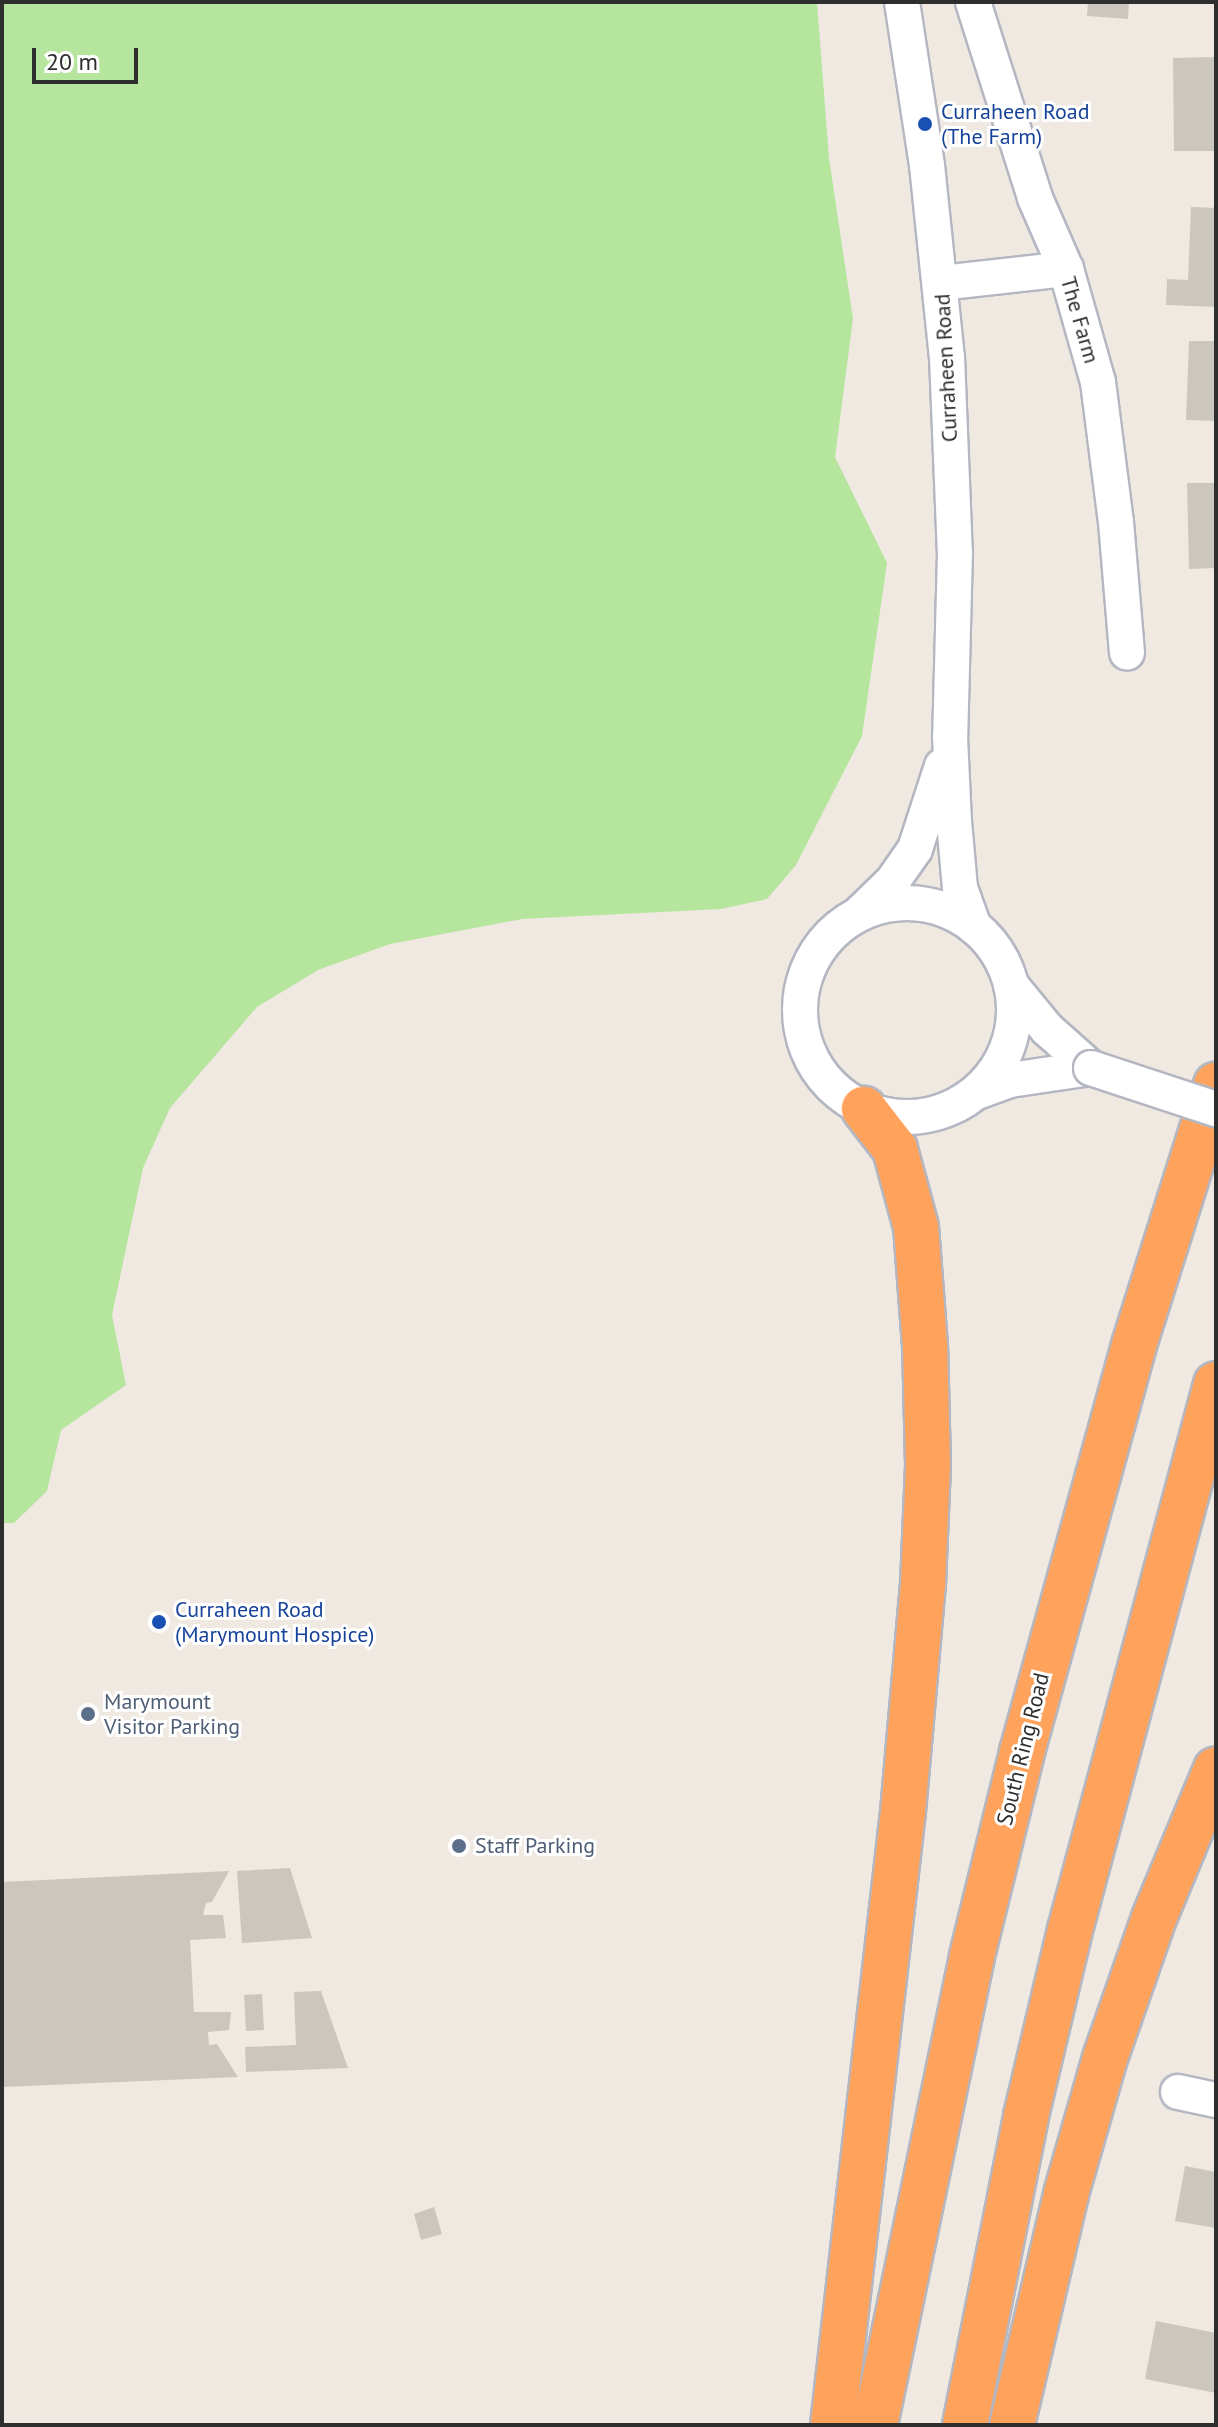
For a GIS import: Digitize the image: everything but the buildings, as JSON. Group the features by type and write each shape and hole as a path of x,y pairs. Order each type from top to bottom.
{"highway":[{"name":"South Ring Road","path":"875,2425 972,1956 1022,1752 1134,1345 1216,1085"},
{"path":"833,2425 903,1812 923,1585 928,1465 925,1346 916,1227 895,1149 864,1109"},
{"path":"965,2425 1026,2116 1070,1930 1216,1384"},
{"path":"1012,2425 1066,2194 1105,2058 1154,1918 1216,1769"}],"street":[{"name":"Curraheen Road","path":"902,2 941,283 955,552 950,737 960,888 974,927"},
{"name":"The Farm","path":"973,2 1035,198 1066,269 1098,382 1116,522 1127,653"},
{"path":"941,283 1066,269"},
{"name":"Curraheen Road","path":"950,737 915,849 892,882 835,931 817,951 804,982 799,1016 807,1049 820,1074 840,1094 864,1109 893,1117 923,1117 952,1108 977,1092 1010,1080 1091,1068"},
{"name":"Curraheen Road","path":"857,915 887,905 918,903 947,911 974,927 998,953 1011,985 1014,1014 1009,1043 996,1070 977,1092"},
{"name":"Curraheen Road","path":"1011,985 1047,1029 1091,1068"},
{"path":"1091,1068 1216,1109"},
{"path":"1178,2092 1216,2100"}],"green space":[{"path":"2,2 817,2 829,158 853,319 835,457 887,563 862,736 796,865 767,899 721,909 522,919 390,944 318,970 257,1007 170,1108 143,1168 112,1315 126,1385 61,1430 47,1491 14,1523 2,1523"}],"place":[{"name":"Curraheen Road (The Farm)","path":"925,124"},
{"name":"Curraheen Road (Marymount Hospice)","path":"159,1622"},
{"name":"Marymount Visitor Parking","path":"88,1714"},
{"name":"Staff Parking","path":"459,1846"}]}
